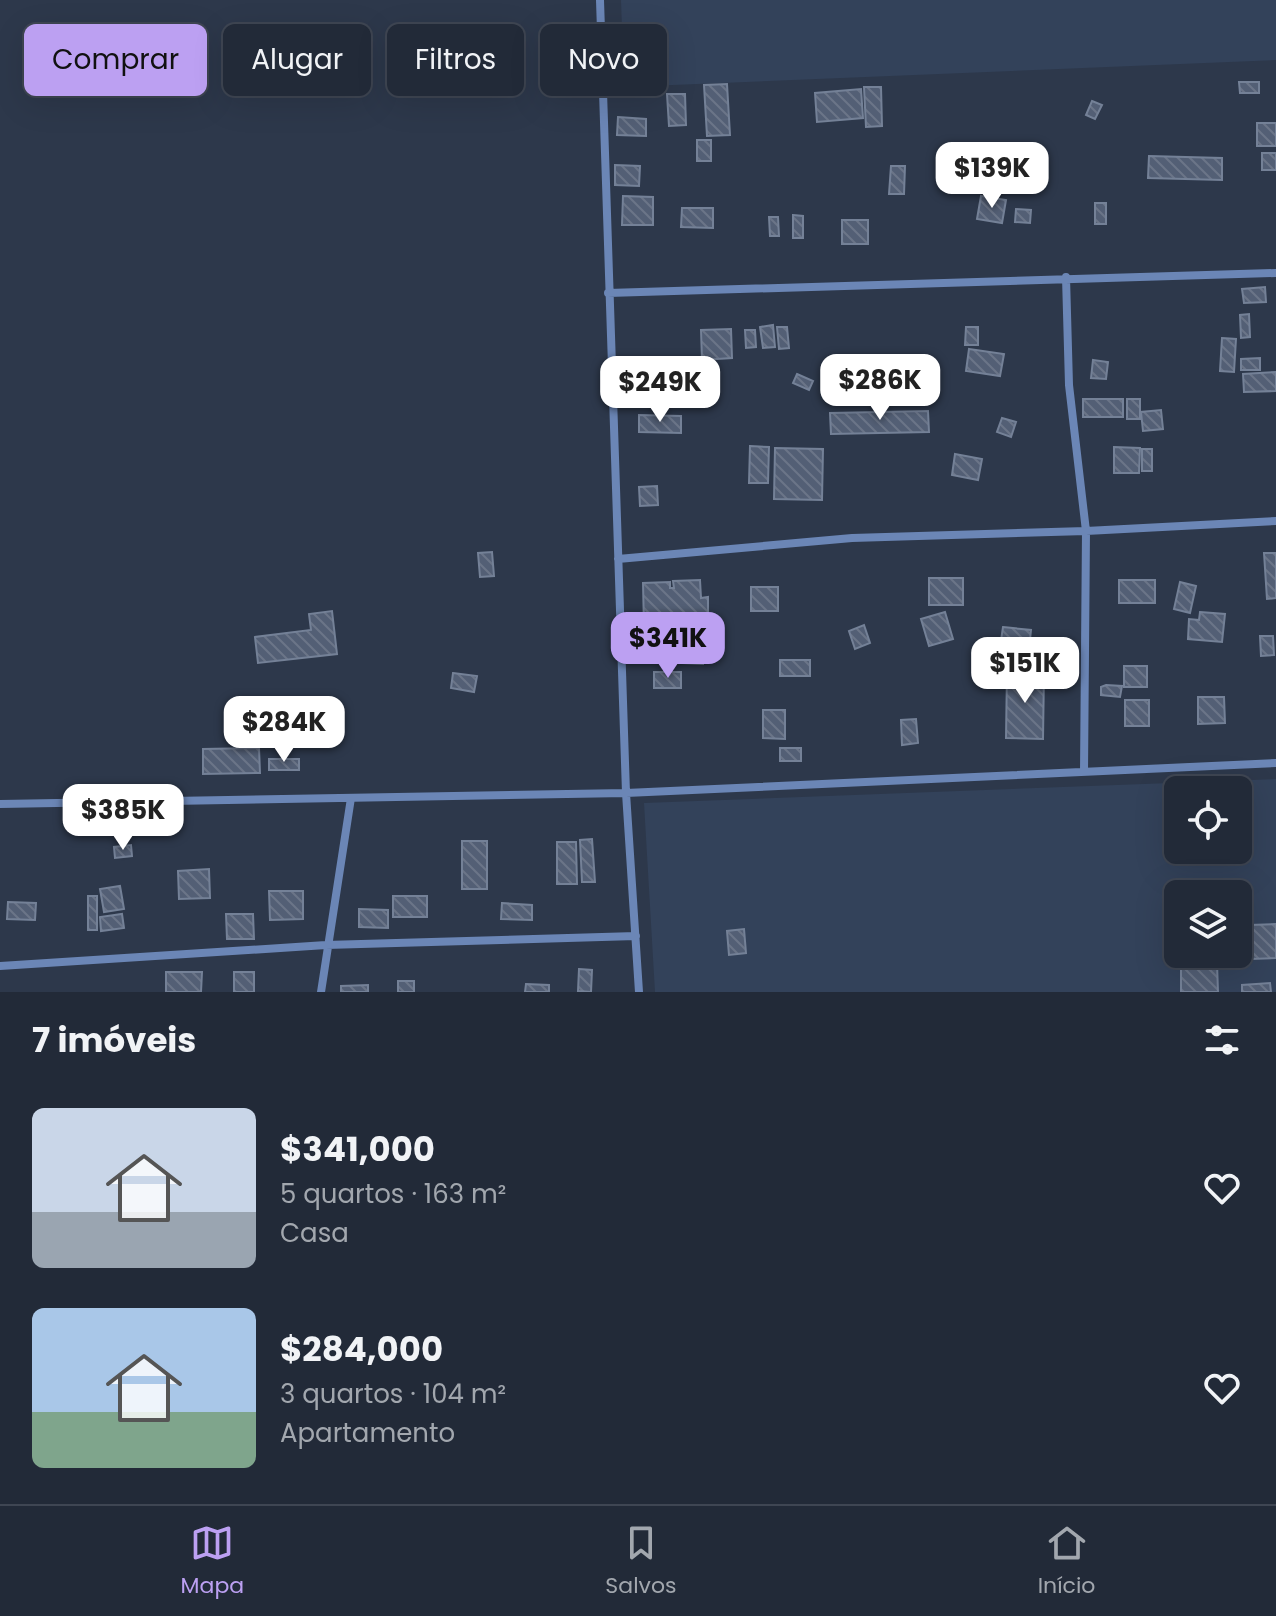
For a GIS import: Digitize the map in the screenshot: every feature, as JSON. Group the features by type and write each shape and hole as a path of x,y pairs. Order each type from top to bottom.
{"street":[{"path":"600,0 626,793 639,992"},
{"path":"608,293 1276,273"},
{"path":"1066,277 1069,385 1086,531 1084,772"},
{"path":"618,559 852,538 1276,521"},
{"path":"0,804 626,793 1276,763"},
{"path":"321,992 351,798"},
{"path":"0,966 326,945 636,936"}],"shaded area":[{"path":"621,0 1276,0 1276,60 667,85 667,24 622,24"},
{"path":"1276,779 1276,992 655,992 644,803 1164,783 1164,864 1252,864 1252,780"}],"building":[{"path":"1239,82 1259,82 1259,93 1240,93"},
{"path":"727,84 730,135 707,136 704,85"},
{"path":"864,87 881,87 882,126 866,127"},
{"path":"861,89 863,118 817,122 815,93"},
{"path":"667,94 685,94 686,125 669,126"},
{"path":"1092,101 1102,105 1095,119 1086,115"},
{"path":"618,117 646,119 646,136 617,135"},
{"path":"1257,123 1276,123 1276,146 1257,146"},
{"path":"697,140 711,140 711,161 697,161"},
{"path":"1262,153 1276,153 1276,170 1262,170"},
{"path":"1149,156 1222,158 1222,180 1148,178"},
{"path":"942,163 959,164 958,174 942,174"},
{"path":"615,165 640,166 639,186 615,185"},
{"path":"891,166 905,166 904,194 889,194"},
{"path":"623,196 653,197 653,225 622,225"},
{"path":"981,196 1006,200 1002,223 977,219"},
{"path":"1095,203 1106,203 1106,224 1095,224"},
{"path":"682,208 713,208 713,228 681,227"},
{"path":"1016,209 1031,210 1030,223 1015,222"},
{"path":"793,215 803,216 803,238 793,238"},
{"path":"769,217 778,217 779,236 770,236"},
{"path":"842,220 868,220 868,244 842,244"},
{"path":"1265,287 1266,302 1244,303 1242,289"},
{"path":"1249,314 1250,337 1241,338 1240,315"},
{"path":"773,325 775,347 763,348 760,327"},
{"path":"777,327 787,327 789,348 779,349"},
{"path":"966,327 978,327 978,345 965,345"},
{"path":"731,329 732,358 702,360 701,330"},
{"path":"745,330 755,330 756,347 746,348"},
{"path":"1222,338 1236,339 1234,372 1220,371"},
{"path":"969,349 1004,354 1000,376 966,371"},
{"path":"1260,358 1260,370 1241,370 1241,359"},
{"path":"1093,360 1108,362 1106,379 1091,378"},
{"path":"900,372 900,393 874,393 874,373"},
{"path":"1276,372 1276,391 1244,392 1243,374"},
{"path":"797,374 813,381 809,390 793,383"},
{"path":"1083,399 1123,399 1123,417 1083,417"},
{"path":"1127,399 1140,399 1140,419 1127,419"},
{"path":"1161,410 1163,429 1143,431 1141,412"},
{"path":"928,411 929,432 831,434 830,413"},
{"path":"639,415 681,416 681,433 639,432"},
{"path":"1002,418 1016,422 1011,437 997,432"},
{"path":"750,446 769,447 768,483 749,483"},
{"path":"1114,447 1140,448 1139,473 1114,473"},
{"path":"775,448 823,449 822,500 774,499"},
{"path":"1142,449 1152,449 1152,471 1142,471"},
{"path":"955,454 982,459 978,480 952,475"},
{"path":"657,486 658,505 640,506 639,487"},
{"path":"492,552 494,576 480,577 478,553"},
{"path":"1264,553 1276,553 1276,598 1267,599"},
{"path":"929,578 963,578 963,605 929,605"},
{"path":"700,580 701,598 708,597 708,614 703,614 703,626 688,626 688,621 678,622 678,626 644,627 643,583 670,582 670,588 674,588 673,581"},
{"path":"1119,580 1155,580 1155,603 1119,603"},
{"path":"1180,582 1196,586 1190,613 1174,609"},
{"path":"751,587 778,587 778,611 751,611"},
{"path":"332,611 337,654 258,663 255,637 311,630 309,614"},
{"path":"945,612 953,639 929,646 921,619"},
{"path":"1200,612 1225,614 1222,642 1188,639 1189,619 1199,620"},
{"path":"864,625 870,643 855,649 849,631"},
{"path":"1003,627 1031,630 1029,650 1000,647"},
{"path":"1260,636 1273,636 1274,655 1261,656"},
{"path":"684,649 703,651 703,664 683,663"},
{"path":"989,651 1002,654 1000,670 986,667"},
{"path":"780,660 810,660 810,676 780,676"},
{"path":"1124,666 1147,666 1147,687 1124,687"},
{"path":"1007,671 1044,672 1043,739 1006,738"},
{"path":"654,672 681,672 681,688 654,688"},
{"path":"453,673 477,676 474,692 451,688"},
{"path":"1122,686 1120,697 1101,695 1101,687"},
{"path":"1198,697 1224,697 1225,723 1198,724"},
{"path":"1125,700 1149,700 1149,726 1125,726"},
{"path":"763,710 785,710 785,739 763,738"},
{"path":"916,719 918,743 902,745 901,720"},
{"path":"327,729 328,739 309,742 308,731"},
{"path":"259,748 260,773 203,774 203,749"},
{"path":"780,748 801,748 801,761 780,761"},
{"path":"269,759 299,759 299,770 269,770"},
{"path":"592,839 595,882 582,882 580,840"},
{"path":"462,841 487,841 487,889 462,889"},
{"path":"557,842 576,842 577,884 557,884"},
{"path":"131,845 132,856 115,858 114,847"},
{"path":"209,869 210,898 179,899 178,871"},
{"path":"120,886 124,909 104,912 100,889"},
{"path":"269,891 303,891 303,919 270,920"},
{"path":"88,896 97,896 97,930 88,930"},
{"path":"393,896 427,896 427,917 393,917"},
{"path":"8,902 36,903 35,920 7,919"},
{"path":"502,903 532,905 532,920 501,919"},
{"path":"359,909 388,910 388,928 359,927"},
{"path":"122,914 124,928 101,931 100,917"},
{"path":"226,914 253,914 254,939 227,939"},
{"path":"1276,924 1276,958 1252,959 1252,925"},
{"path":"744,929 746,953 729,955 727,931"},
{"path":"1181,968 1217,968 1218,992 1181,992"},
{"path":"579,969 592,970 591,992 578,991"},
{"path":"166,972 202,972 201,992 166,992"},
{"path":"234,972 254,972 254,992 234,992"},
{"path":"398,981 414,981 414,992 398,992"},
{"path":"1270,983 1271,992 1242,992 1242,985"},
{"path":"526,984 549,985 549,992 525,992"},
{"path":"368,985 368,992 341,992 341,986"}]}
